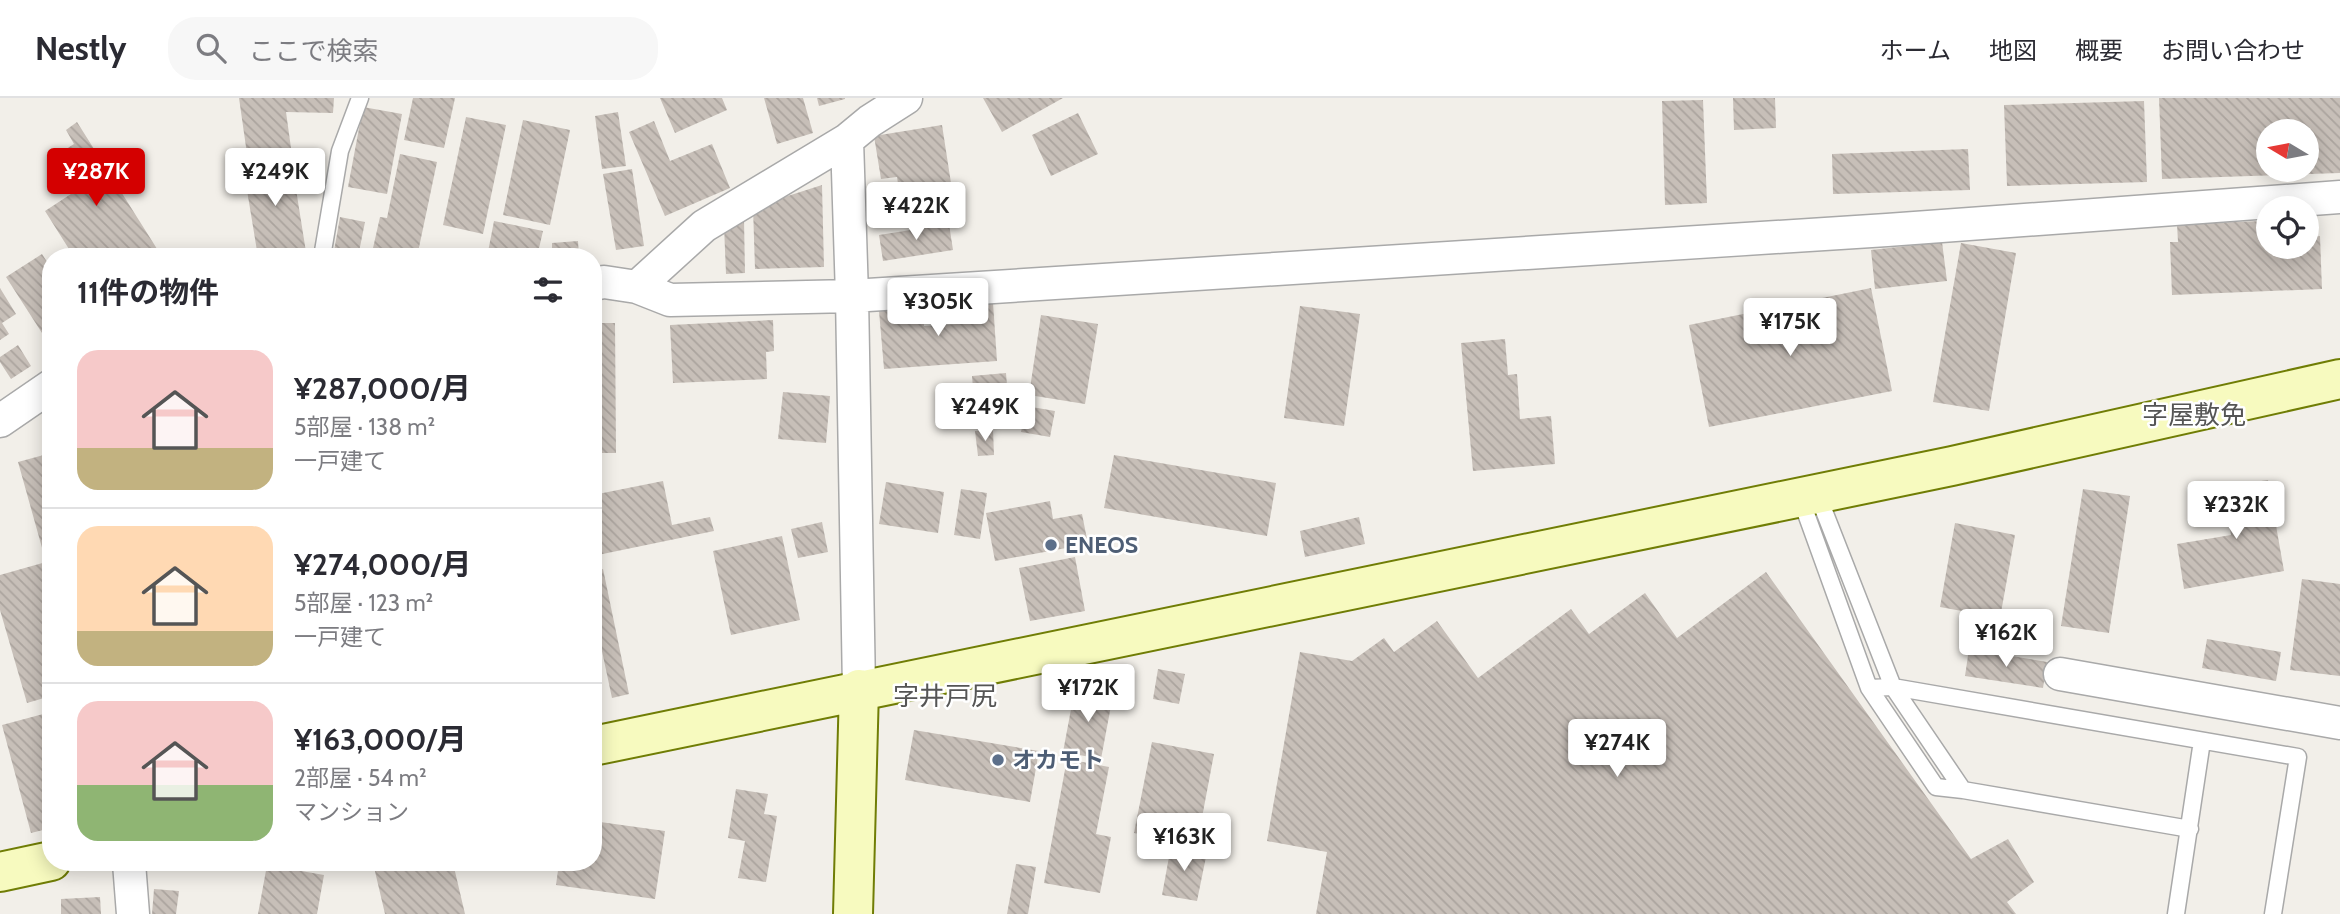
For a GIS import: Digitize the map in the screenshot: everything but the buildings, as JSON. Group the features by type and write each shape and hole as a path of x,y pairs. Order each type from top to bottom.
{"street":[{"path":"637,287 704,226 847,140 870,121 906,98"},
{"path":"847,140 859,690 853,914"},
{"path":"602,283 637,287 670,300 852,296 1887,230 2340,197"},
{"path":"602,744 1809,495 2340,379"},
{"path":"0,421 42,392"},
{"path":"2060,674 2340,723"},
{"path":"0,872 42,864"},
{"path":"130,871 133,914"}],"lane":[{"path":"324,248 340,151 359,98"},
{"path":"1809,495 1893,687 1963,790"},
{"path":"1809,495 1869,688 1936,787 2190,829"},
{"path":"1869,688 1893,687 2298,757 2273,914"},
{"path":"2176,914 2202,741"}],"place":[{"name":"ENEOS","path":"1051,545"},
{"name":"オカモト","path":"998,760"}],"district":[{"name":"字屋敷免","path":"2194,415"},
{"name":"字井戸尻","path":"945,696"}]}
